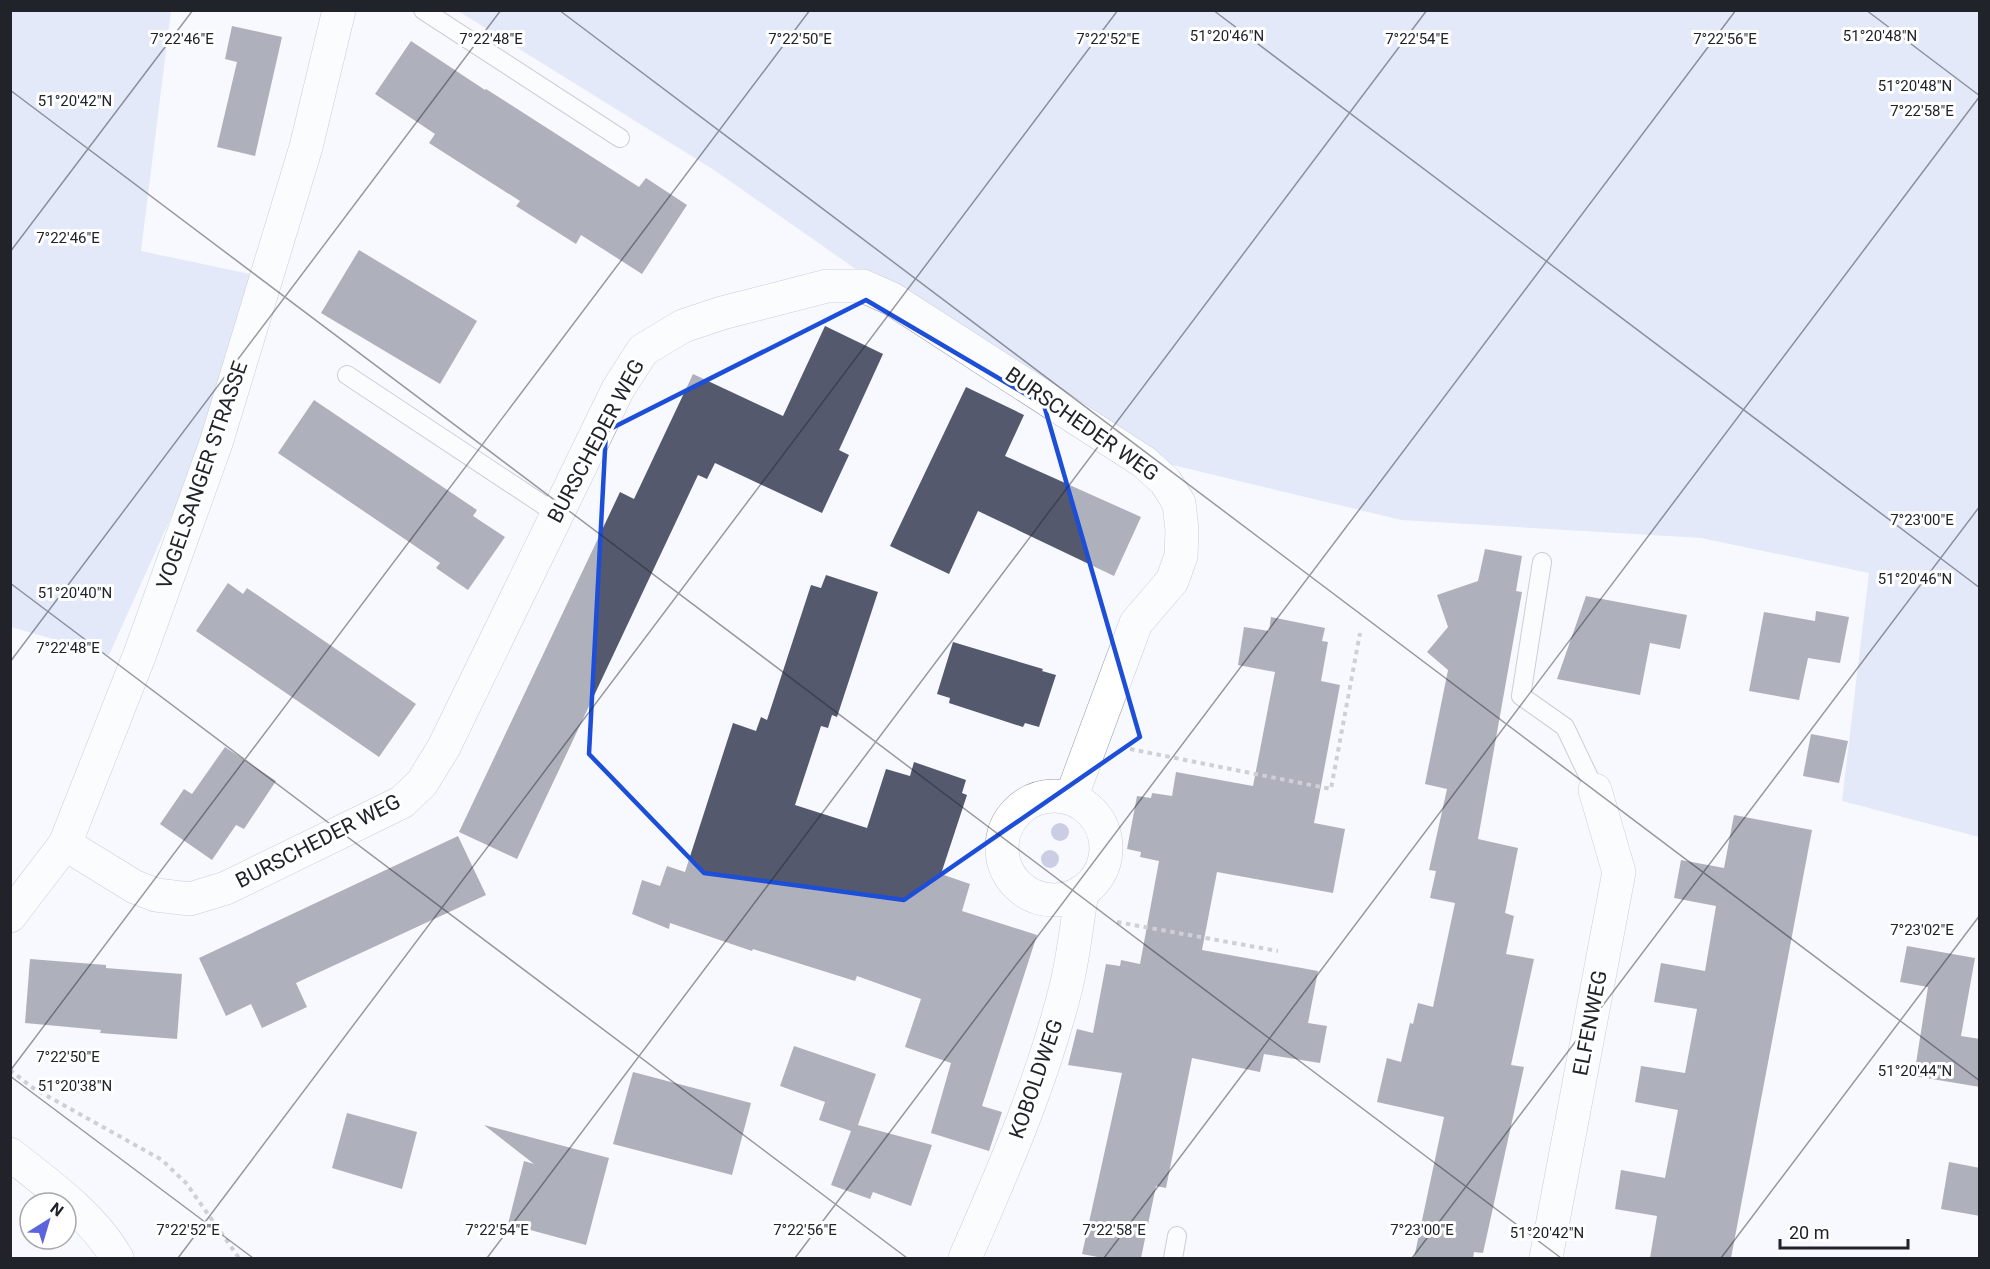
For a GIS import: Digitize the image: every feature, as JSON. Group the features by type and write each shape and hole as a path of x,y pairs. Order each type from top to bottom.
{"street":[{"name":"VOGELSANGER STRASSE","path":"10,916 65,844 140,654 216,443 306,147 339,10"},
{"name":"BURSCHEDER WEG","path":"65,844 135,887 156,895 190,899 226,888 402,802 422,783 444,747 618,389 643,350 683,326 722,313 827,286 863,286 892,299 1144,462 1165,481 1179,503 1182,530 1181,556 1172,580 1136,623 1090,742"},
{"path":"1080,903 1067,899 1040,899 1020,888 1007,872 1001,856 1002,837 1013,814 1030,801 1044,795 1071,798 1090,742"},
{"name":"ELFENWEG","path":"1546,1258 1618,872 1595,790"},
{"name":"KOBOLDWEG","path":"965,1258 1020,1129 1051,1040 1067,982 1080,903 1096,879 1106,857 1106,838 1099,821 1083,803 1071,798"},
{"path":"10,1154 73,1204 110,1246 117,1258"}],"lane":[{"path":"423,10 620,138"},
{"path":"347,375 557,514"},
{"path":"1542,562 1521,696 1565,727 1595,790"},
{"path":"1173,1258 1177,1236"}],"path":[{"path":"1090,742 1331,789 1360,633"},
{"path":"1080,903 1278,951"},
{"path":"10,1070 33,1088 162,1160 186,1183 239,1258"}],"highlighted area":[{"path":"866,300 1044,405 1140,737 904,900 704,873 589,754 606,431"}],"shaded area":[{"path":"10,11 171,11 141,251 255,275 208,435 109,655 11,627"},
{"path":"458,11 1979,11 1979,837 1842,801 1869,573 1701,538 1401,520 1156,461 867,277 714,170"}],"building":[{"path":"232,26 282,37 255,156 217,147 237,62 225,59"},
{"path":"411,41 639,187 646,178 687,205 642,274 581,235 576,244 516,206 520,201 429,143 435,134 375,94"},
{"path":"359,250 477,321 440,384 321,313"},
{"path":"825,326 883,354 839,450 849,455 822,513 715,463 707,479 698,475 517,859 459,832 620,492 634,499 693,374 783,416"},
{"path":"966,387 1024,415 1005,456 1141,517 1114,576 978,511 949,574 890,546"},
{"path":"314,400 477,510 473,516 505,537 468,590 436,568 440,563 278,453"},
{"path":"1485,549 1522,556 1516,591 1522,592 1478,839 1518,848 1505,913 1514,916 1506,954 1534,959 1511,1065 1524,1067 1483,1253 1474,1252 1473,1258 1414,1258 1444,1117 1377,1102 1387,1058 1401,1062 1410,1023 1413,1024 1418,1003 1433,1007 1455,903 1430,898 1436,871 1429,870 1447,789 1425,784 1448,670 1427,652 1448,627 1437,595 1478,581"},
{"path":"826,575 878,592 837,717 832,715 828,728 821,726 795,805 867,828 886,769 910,776 914,762 966,780 962,793 967,795 941,874 970,884 962,911 1037,935 982,1106 1002,1112 989,1151 931,1133 951,1063 905,1047 921,999 857,976 855,981 753,949 752,951 670,923 669,929 632,914 642,880 660,886 667,866 685,872 733,723 756,731 761,717 767,720 811,585 821,588"},
{"path":"228,583 243,594 247,588 416,704 379,757 196,631"},
{"path":"1586,596 1687,615 1680,649 1650,643 1640,695 1557,679"},
{"path":"1816,611 1849,617 1840,663 1808,658 1799,700 1749,691 1764,612 1815,621"},
{"path":"1271,617 1325,628 1322,641 1328,642 1321,681 1340,685 1314,823 1345,829 1333,893 1217,872 1202,950 1318,971 1308,1023 1327,1026 1320,1063 1264,1054 1260,1072 1192,1058 1166,1188 1156,1186 1141,1258 1103,1258 1082,1254 1122,1073 1068,1065 1077,1029 1093,1033 1106,964 1120,966 1121,960 1140,964 1159,861 1140,857 1141,852 1127,849 1137,796 1151,798 1152,793 1172,796 1176,772 1253,786 1275,672 1238,665 1244,627 1269,631"},
{"path":"953,642 1056,675 1039,727 1025,723 1023,727 949,703 950,698 937,694"},
{"path":"1811,734 1848,741 1839,783 1803,776"},
{"path":"225,747 276,781 244,829 236,825 212,860 160,824 184,789 192,794"},
{"path":"1734,815 1812,830 1731,1258 1650,1258 1657,1216 1615,1209 1621,1170 1665,1178 1678,1110 1635,1102 1641,1066 1685,1073 1697,1009 1654,1002 1661,963 1705,971 1716,906 1674,898 1681,860 1724,868"},
{"path":"458,836 486,895 296,983 307,1007 262,1028 251,1004 226,1016 199,958"},
{"path":"1907,946 1975,958 1961,1036 1980,1039 1980,1087 1914,1076 1928,987 1900,982"},
{"path":"30,959 182,974 177,1039 100,1033 101,1030 25,1023"},
{"path":"794,1046 876,1074 858,1125 932,1145 911,1206 873,1192 870,1199 831,1185 851,1131 819,1120 825,1102 780,1086"},
{"path":"633,1072 751,1103 732,1175 613,1144"},
{"path":"347,1113 417,1132 402,1189 332,1168"},
{"path":"484,1125 609,1158 586,1245 508,1224 524,1161 534,1164"},
{"path":"1949,1162 1980,1168 1980,1216 1941,1209"}]}
